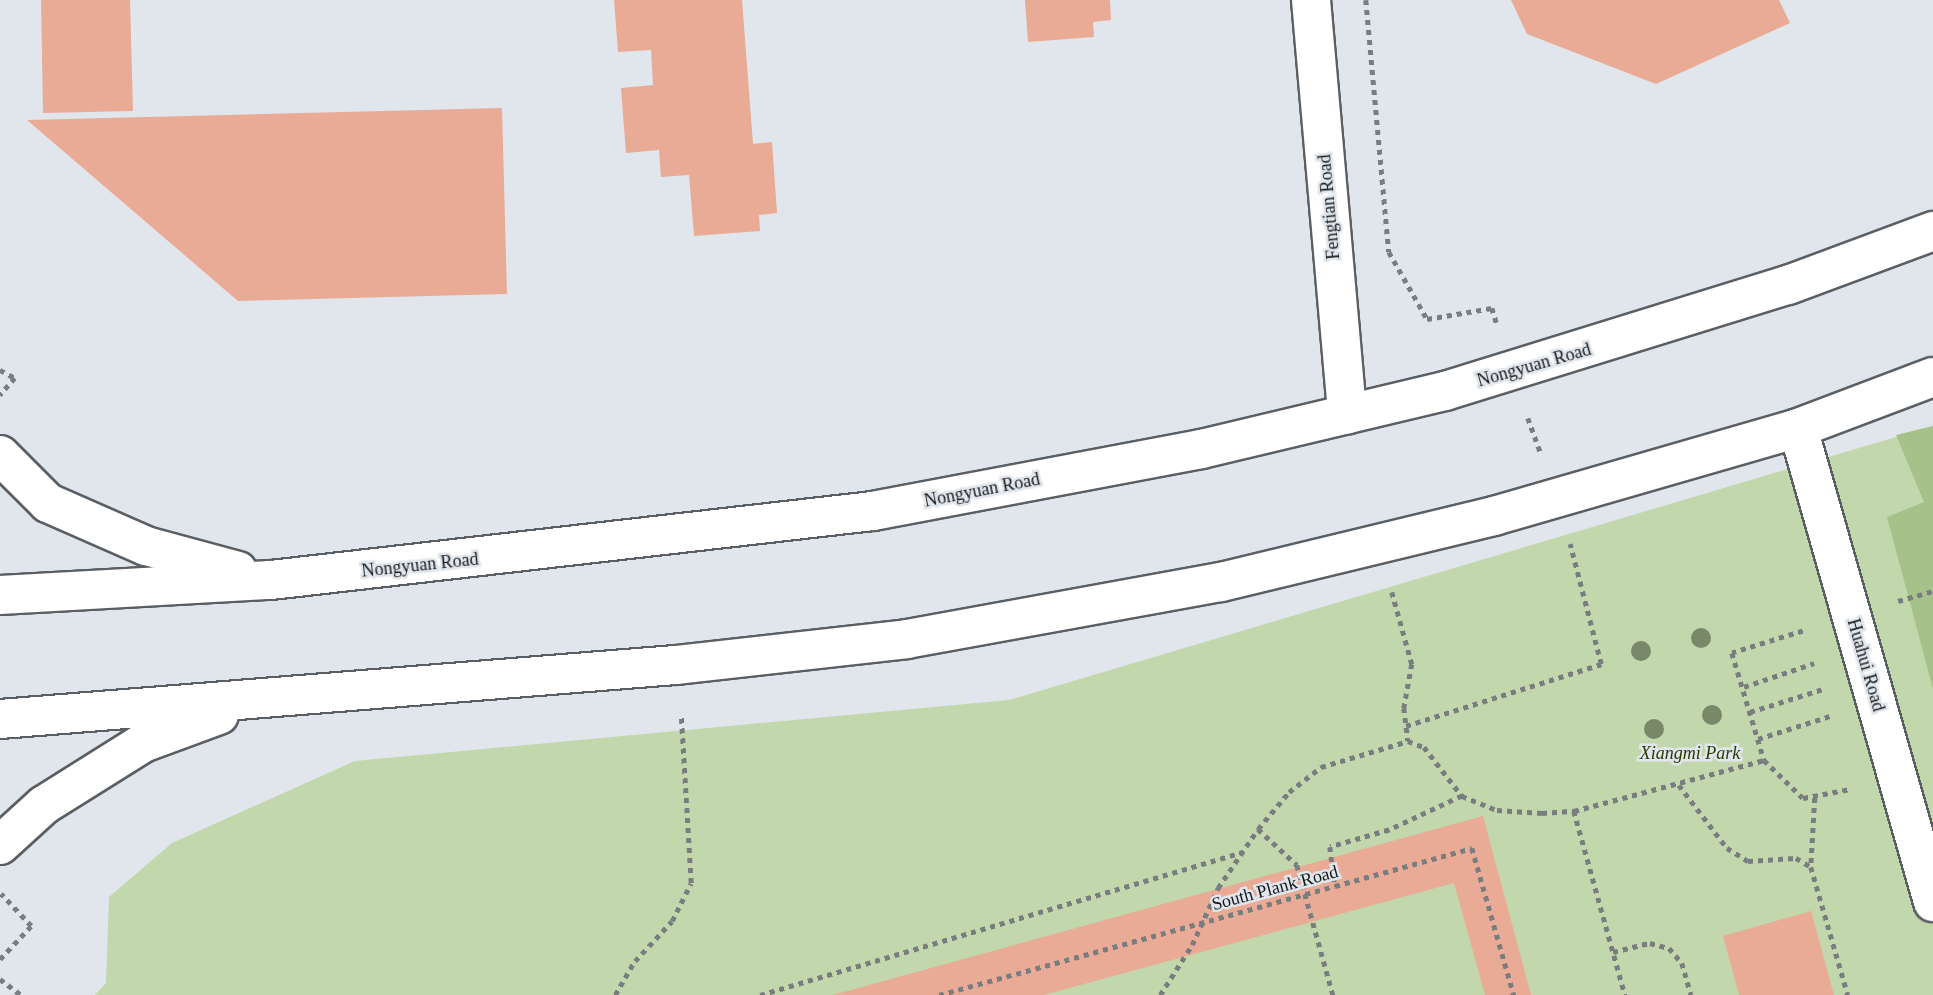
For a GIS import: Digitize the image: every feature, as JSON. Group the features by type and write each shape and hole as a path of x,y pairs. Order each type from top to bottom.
{"main road":[{"name":"Fengtian Road","path":"1311,0 1347,414"},
{"name":"Nongyuan Road","path":"0,595 271,580 873,511 1201,449 1576,354 1933,231"},
{"path":"0,719 677,665 907,639 1221,582 1379,544 1798,428 1933,377"},
{"name":"Huahui Road","path":"1798,428 1933,902"},
{"path":"0,455 48,503 146,546 271,580"},
{"path":"0,845 44,805 143,743 257,700"}],"path":[{"path":"0,370 15,378 0,395"},
{"path":"1379,544 1412,664 1404,708 1408,741"},
{"path":"1848,995 1811,867 1815,798 1796,793 1764,760 1732,653 1864,659"},
{"path":"1744,687 1864,659"},
{"path":"1750,712 1864,659"},
{"path":"1758,739 1864,659"},
{"path":"615,995 635,961 673,922 691,883 677,665"},
{"path":"1160,995 1258,829 1289,792 1321,767 1408,741 1424,747 1462,796 1497,810 1574,811 1679,785 1764,760"},
{"path":"1679,785 1727,848 1748,861 1796,858 1811,867"},
{"path":"1335,886 1330,847 1389,830 1462,796"},
{"path":"1574,811 1625,995"},
{"path":"1258,829 1297,865 1333,995"},
{"name":"South Plank Road","path":"939,995 1472,848 1514,995"},
{"path":"760,995 1243,852"},
{"path":"0,894 31,926 0,959"},
{"path":"1614,952 1650,943 1669,948 1682,963 1691,995"},
{"path":"0,979 21,995"}],"green space":[{"name":"Xiangmi Park","path":"1933,426 1933,995 95,995 106,983 109,897 172,843 355,761 1009,700"},
{"path":"1933,426 1933,689 1887,517 1924,502 1896,435"}],"building":[{"path":"41,0 130,0 133,111 43,113"},
{"path":"614,0 742,0 753,144 772,142 777,213 759,215 760,231 694,236 689,175 661,177 659,150 626,153 621,88 653,85 651,50 618,52"},
{"path":"1025,0 1110,0 1111,20 1093,22 1094,37 1028,42"},
{"path":"1511,0 1779,0 1790,23 1656,84 1527,34"},
{"path":"502,108 507,294 238,301 27,120"},
{"path":"1483,816 1531,995 1485,995 1454,883 1044,995 833,995"},
{"path":"1811,911 1834,995 1739,995 1723,936"}]}
